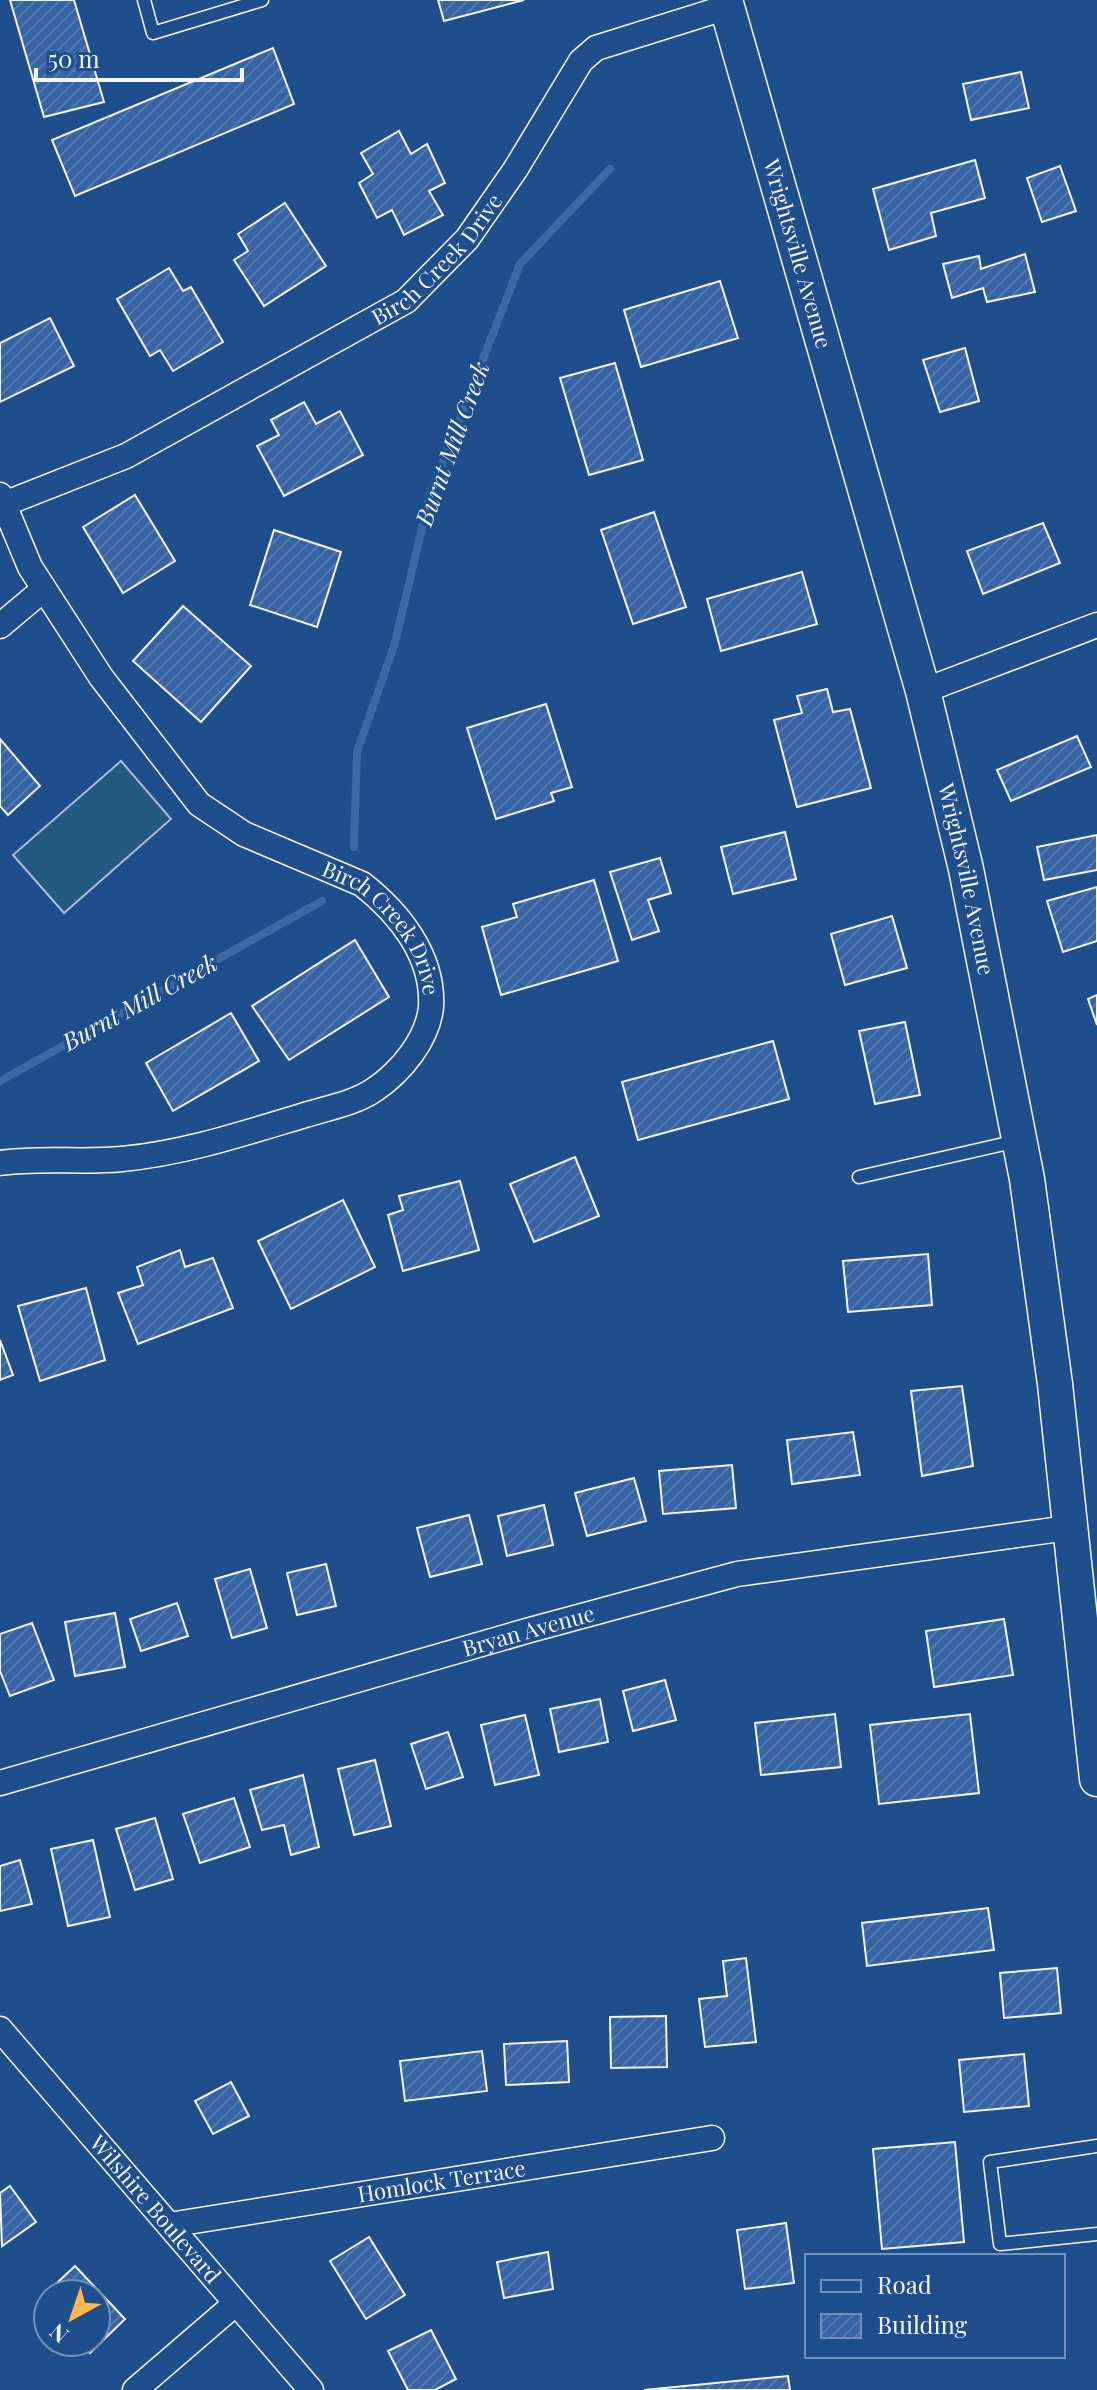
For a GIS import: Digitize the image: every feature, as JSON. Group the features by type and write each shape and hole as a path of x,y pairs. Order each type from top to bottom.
{"street":[{"name":"Birch Creek Drive","path":"0,1163 31,1158 119,1159 160,1154 229,1138 353,1100 374,1091 412,1053 430,1020 431,995 426,967 413,937 377,896 362,884 244,834 199,804 101,677 44,589 20,546 2,500 126,456 406,301 467,239 515,170 581,61 596,48 726,3"},
{"name":"Wrightsville Avenue","path":"726,3 923,691 966,869 1020,1140 1055,1384 1097,1779"},
{"path":"0,626 44,589"},
{"path":"923,691 1097,625"},
{"name":"Bryan Avenue","path":"0,1783 530,1630 737,1574 1068,1528"},
{"name":"Wilshire Boulevard","path":"0,2029 311,2390"},
{"name":"Homlock Terrace","path":"169,2225 712,2138"},
{"path":"135,2390 235,2304"}],"lane":[{"path":"144,0 153,33 262,0"},
{"path":"859,1177 1020,1140"},
{"path":"1097,2146 990,2162 1000,2244 1097,2234"}],"shaded area":[{"path":"121,761 171,819 64,913 13,855"}],"building":[{"path":"10,0 74,0 104,102 44,117"},
{"path":"438,0 524,0 444,21"},
{"path":"273,48 294,104 75,196 52,140"},
{"path":"1021,72 1029,108 971,120 963,84"},
{"path":"399,131 411,154 427,144 445,183 429,191 443,215 404,235 392,210 377,218 359,183 373,174 361,153"},
{"path":"975,160 985,198 931,213 936,236 889,250 873,189"},
{"path":"1060,166 1076,211 1042,222 1027,178"},
{"path":"285,203 326,266 264,306 234,260 248,251 238,234"},
{"path":"1025,254 1035,292 987,302 983,288 952,298 943,264 979,256 981,269"},
{"path":"169,268 183,291 191,287 223,342 173,371 160,350 150,356 117,299"},
{"path":"720,281 738,338 641,367 624,310"},
{"path":"50,318 74,366 0,402 0,343"},
{"path":"965,348 979,401 940,412 923,360"},
{"path":"615,363 643,460 589,475 560,378"},
{"path":"304,402 316,424 340,411 363,455 284,496 257,446 279,435 271,420"},
{"path":"135,495 175,561 123,593 83,527"},
{"path":"654,512 686,607 633,624 601,530"},
{"path":"1043,523 1060,563 983,594 967,551"},
{"path":"274,530 341,552 317,627 250,605"},
{"path":"802,572 817,624 721,651 707,599"},
{"path":"183,606 251,666 201,722 133,661"},
{"path":"827,689 833,712 850,709 871,788 797,807 774,720 802,713 797,696"},
{"path":"546,704 572,787 551,793 554,801 496,819 467,728"},
{"path":"1077,736 1091,767 1011,801 997,770"},
{"path":"0,739 40,786 8,815 0,806"},
{"path":"785,832 796,879 733,894 721,847"},
{"path":"1097,835 1097,870 1044,880 1037,847"},
{"path":"660,858 671,893 648,900 659,931 632,940 610,872"},
{"path":"594,880 618,961 501,995 482,927 517,917 513,904"},
{"path":"1097,887 1097,941 1063,952 1047,901"},
{"path":"892,916 907,968 845,985 831,934"},
{"path":"355,940 389,997 289,1060 252,1006"},
{"path":"1097,995 1097,1025 1088,999"},
{"path":"231,1013 259,1061 173,1111 146,1063"},
{"path":"905,1022 920,1095 875,1104 859,1031"},
{"path":"773,1041 789,1099 638,1140 622,1082"},
{"path":"575,1157 599,1216 534,1242 510,1184"},
{"path":"460,1181 479,1250 403,1271 388,1215 403,1210 399,1196"},
{"path":"343,1200 375,1267 291,1309 258,1241"},
{"path":"180,1250 185,1267 213,1258 233,1308 138,1344 118,1293 143,1285 137,1267"},
{"path":"928,1254 932,1305 848,1312 843,1261"},
{"path":"86,1288 105,1360 40,1381 18,1306"},
{"path":"0,1340 13,1375 0,1380"},
{"path":"962,1386 973,1466 922,1476 911,1391"},
{"path":"853,1432 860,1475 792,1484 787,1440"},
{"path":"732,1465 736,1508 663,1514 659,1471"},
{"path":"634,1478 646,1521 587,1536 575,1493"},
{"path":"544,1505 553,1545 507,1556 498,1516"},
{"path":"469,1515 482,1564 430,1577 417,1528"},
{"path":"326,1564 336,1606 297,1615 287,1573"},
{"path":"250,1569 267,1628 232,1638 215,1579"},
{"path":"177,1603 188,1636 141,1651 130,1619"},
{"path":"115,1613 125,1667 75,1676 65,1622"},
{"path":"1004,1619 1013,1675 934,1687 926,1631"},
{"path":"32,1623 54,1680 10,1696 0,1671 0,1634"},
{"path":"665,1680 676,1720 633,1731 623,1691"},
{"path":"600,1699 608,1742 559,1752 550,1709"},
{"path":"835,1714 841,1767 761,1775 755,1723"},
{"path":"970,1714 979,1793 879,1804 870,1725"},
{"path":"525,1715 539,1775 495,1785 481,1725"},
{"path":"448,1732 463,1777 426,1789 411,1744"},
{"path":"375,1760 391,1826 354,1835 338,1769"},
{"path":"303,1775 319,1847 291,1855 284,1825 262,1830 250,1790"},
{"path":"234,1798 250,1847 200,1863 183,1814"},
{"path":"155,1818 173,1879 135,1890 116,1829"},
{"path":"93,1840 110,1917 68,1926 51,1849"},
{"path":"20,1860 32,1904 0,1911 0,1866"},
{"path":"988,1908 994,1950 867,1966 862,1923"},
{"path":"746,1958 756,2042 705,2047 699,1999 727,1996 723,1961"},
{"path":"1057,1968 1061,2013 1004,2018 1000,1973"},
{"path":"666,2016 667,2067 611,2068 610,2017"},
{"path":"567,2041 569,2082 506,2085 504,2044"},
{"path":"482,2051 487,2091 405,2101 400,2061"},
{"path":"1024,2054 1029,2106 964,2112 959,2060"},
{"path":"231,2082 249,2116 213,2134 195,2101"},
{"path":"955,2142 964,2242 882,2249 873,2149"},
{"path":"10,2186 36,2222 2,2246 0,2193"},
{"path":"786,2223 794,2283 745,2289 737,2230"},
{"path":"369,2237 405,2295 366,2319 330,2261"},
{"path":"548,2252 553,2289 504,2298 497,2262"},
{"path":"75,2266 86,2278 62,2278"},
{"path":"112,2305 125,2319 112,2332"},
{"path":"431,2330 456,2379 435,2390 408,2390 388,2351"},
{"path":"788,2376 790,2390 644,2390"}],"waterway":[{"name":"Burnt Mill Creek","path":"354,847 357,752 395,643 429,498 520,264 610,169"},
{"name":"Burnt Mill Creek","path":"0,1081 322,901"}]}
